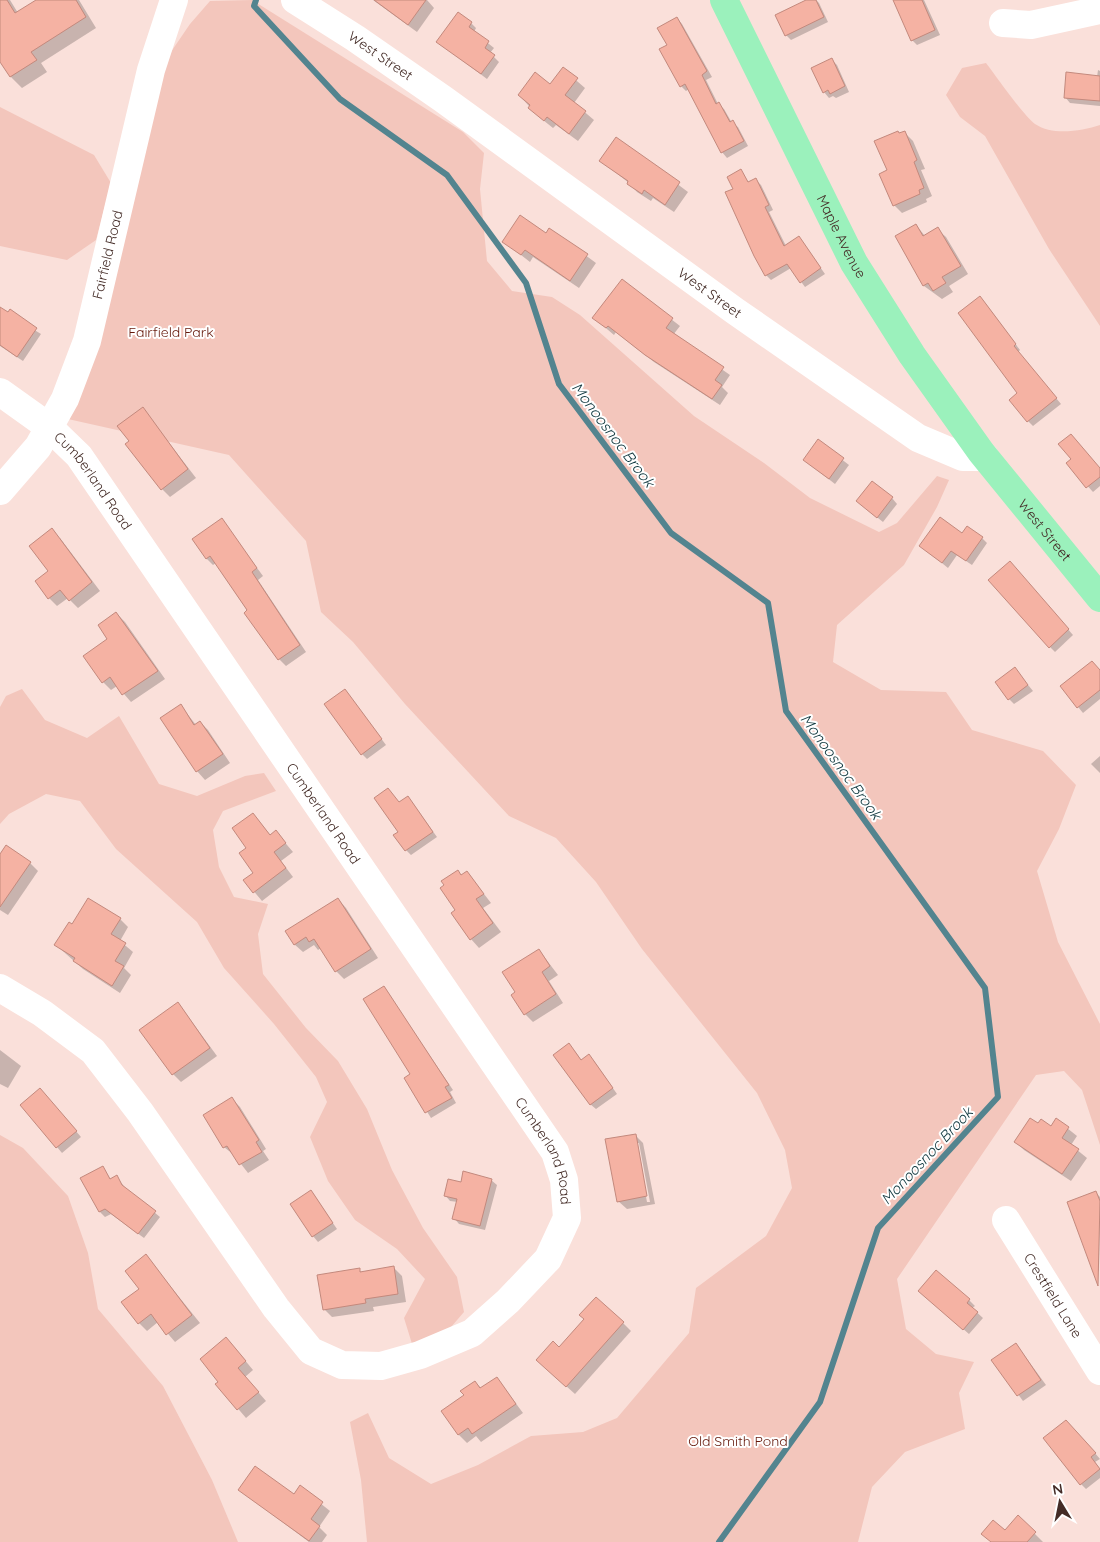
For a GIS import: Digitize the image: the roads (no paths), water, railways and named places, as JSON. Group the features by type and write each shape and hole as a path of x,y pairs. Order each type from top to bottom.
{"main road":[{"name":"Maple Avenue","path":"724,0 854,263 912,355 985,457"},
{"name":"West Street","path":"985,457 1100,598"}],"street":[{"name":"Fairfield Road","path":"0,491 38,447 65,399 87,341 151,70 174,0"},
{"name":"West Street","path":"295,0 355,38 443,99 735,311 918,438 937,448 963,457 985,457"},
{"path":"1003,23 1031,25 1093,8"},
{"name":"Cumberland Road","path":"0,392 49,427 79,456 555,1152 564,1180 567,1218 548,1259 508,1301 472,1333 420,1355 381,1366 342,1365 311,1351 276,1308 140,1112 93,1052 42,1012 0,988"},
{"name":"Crestfield Lane","path":"1006,1220 1100,1371"}],"waterway":[{"name":"Monoosnoc Brook","path":"256,0 254,6 340,99 447,175 526,283 559,384 671,533 768,603 786,711 985,988 998,1097 878,1228 820,1402 719,1542"}],"park label":[{"name":"Fairfield Park","path":"171,332"},
{"name":"Old Smith Pond","path":"738,1441"}]}
